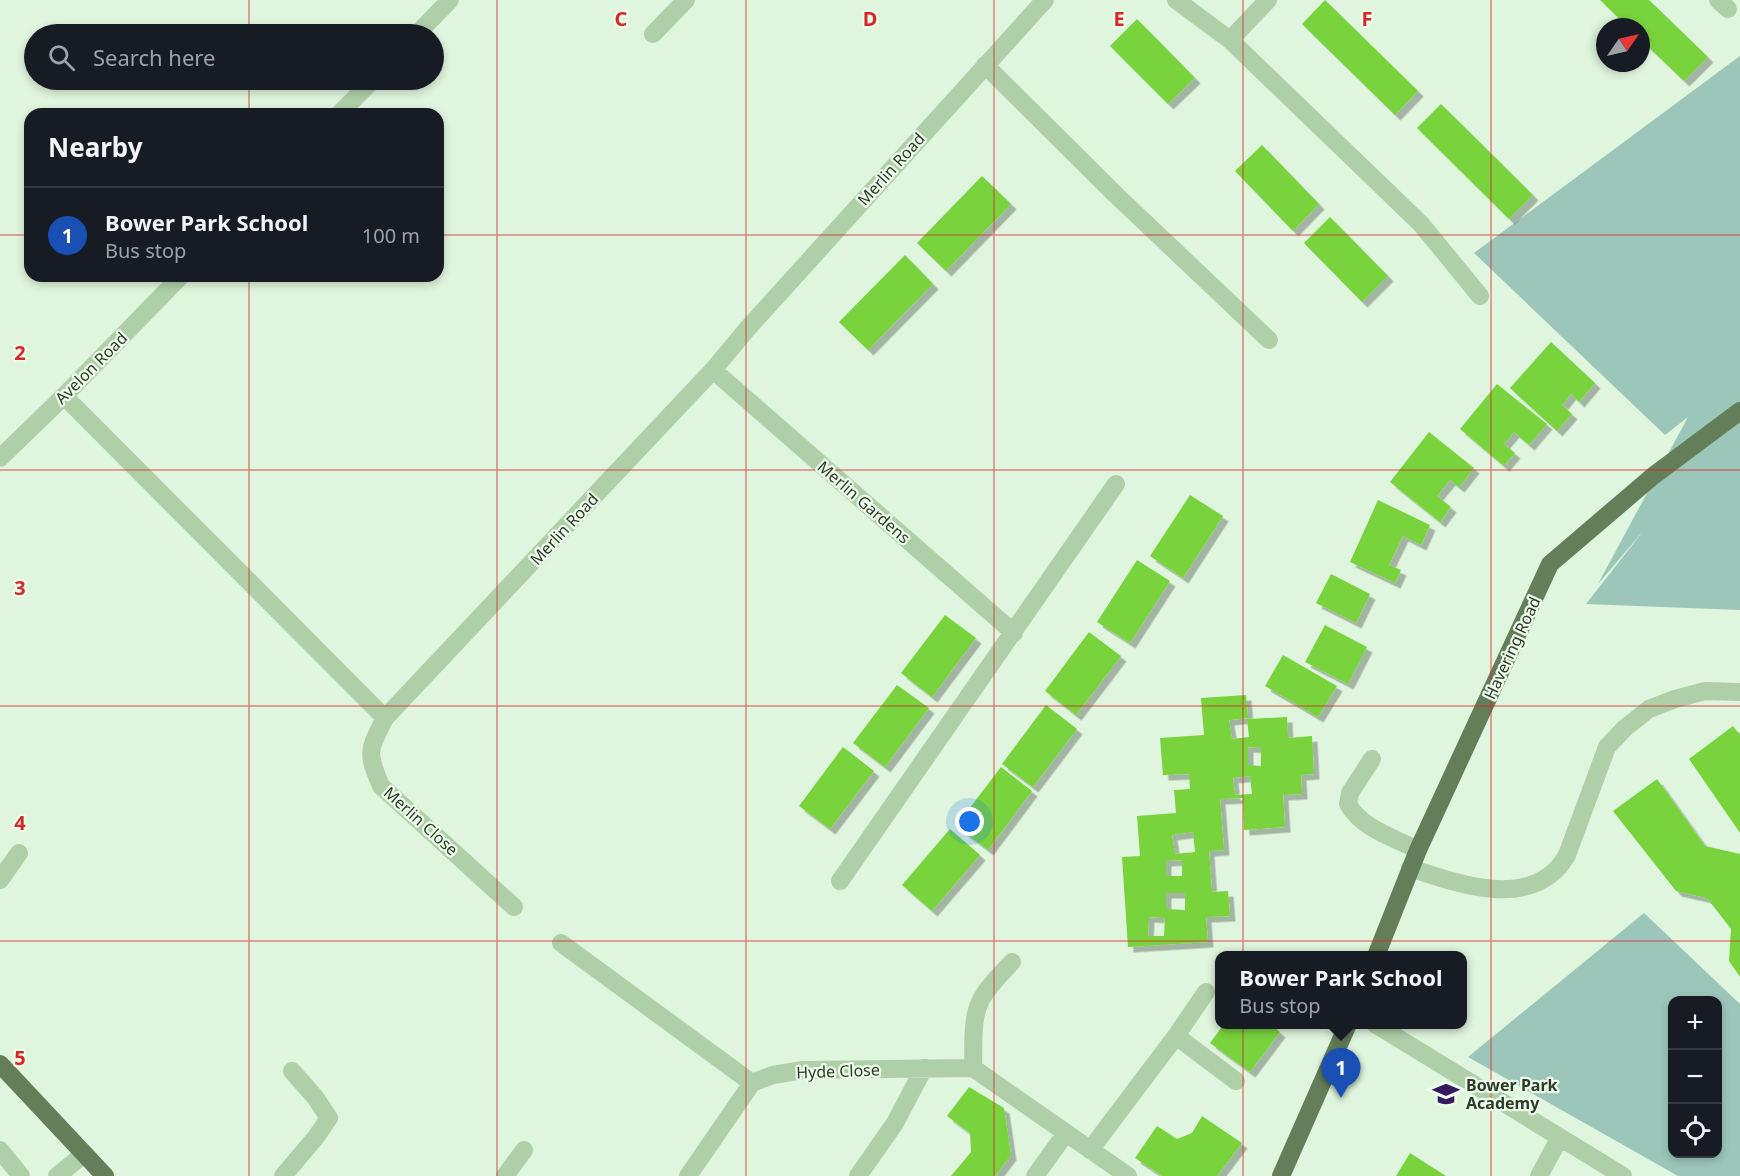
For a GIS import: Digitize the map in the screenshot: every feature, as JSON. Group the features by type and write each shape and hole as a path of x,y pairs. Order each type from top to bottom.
{"main road":[{"name":"Havering Road","path":"1378,951 1418,850 1550,564 1653,476 1740,411"},
{"path":"1281,1176 1346,1029"},
{"path":"0,1064 105,1176"}],"street":[{"path":"427,24 450,0"},
{"path":"653,34 686,0"},
{"name":"Merlin Road","path":"386,718 713,370 748,328 1045,0"},
{"path":"1176,0 1230,40 1421,224 1479,296"},
{"path":"1230,40 1268,0"},
{"path":"985,65 1116,195 1269,340"},
{"path":"345,108 363,90"},
{"name":"Avelon Road","path":"0,458 175,282"},
{"name":"Merlin Gardens","path":"713,370 1014,633"},
{"path":"64,396 386,718"},
{"path":"840,881 1116,484"},
{"path":"1410,868 1457,883 1498,889 1520,888 1540,881 1556,870 1567,855 1607,747 1625,728 1649,709 1675,699 1705,691 1740,692"},
{"name":"Merlin Close","path":"386,718 370,747 372,766 381,786 514,906"},
{"path":"1372,759 1350,793 1348,804 1353,813 1367,824 1418,850"},
{"path":"0,880 19,853"},
{"path":"561,943 752,1083 688,1176"},
{"path":"1012,962 979,1003 973,1068 1128,1176"},
{"path":"1090,1150 1176,1036 1206,992"},
{"path":"1383,1029 1559,1139 1623,1176"},
{"path":"1176,1036 1236,1081"},
{"path":"858,1176 895,1123 924,1068"},
{"name":"Hyde Close","path":"752,1083 773,1075 803,1071 973,1068"},
{"path":"283,1176 329,1118 315,1097 292,1071"},
{"path":"1035,1176 1066,1133"},
{"path":"1539,1176 1559,1139"},
{"path":"0,1150 21,1176"},
{"path":"505,1176 524,1150"},
{"path":"57,1176 84,1154"}],"shaded area":[{"path":"1740,56 1740,610 1586,604 1644,530 1598,584 1688,417 1665,435 1474,253"},
{"path":"1644,913 1740,1004 1740,1176 1678,1176 1468,1057"}],"building":[{"path":"1325,0 1418,91 1395,115 1302,24"},
{"path":"1600,0 1649,0 1708,57 1684,81 1650,49 1650,18 1619,18"},
{"path":"1137,19 1195,78 1168,104 1110,46"},
{"path":"1441,104 1533,195 1509,219 1417,128"},
{"path":"1262,145 1319,204 1293,231 1235,171"},
{"path":"982,176 1011,204 946,271 917,243"},
{"path":"1330,217 1388,276 1362,302 1304,243"},
{"path":"905,255 933,284 868,350 839,322"},
{"path":"1551,342 1595,383 1579,402 1571,394 1562,405 1572,414 1557,431 1510,388"},
{"path":"1497,384 1547,424 1529,445 1514,432 1504,444 1515,453 1504,466 1460,429"},
{"path":"1429,432 1474,468 1459,487 1450,480 1437,496 1451,507 1440,522 1390,482"},
{"path":"1190,495 1223,516 1183,578 1150,556"},
{"path":"1378,500 1430,525 1421,545 1403,536 1389,565 1401,570 1395,583 1350,562"},
{"path":"1137,560 1170,581 1130,643 1097,622"},
{"path":"1331,574 1370,594 1356,623 1316,603"},
{"path":"945,615 976,638 932,697 901,673"},
{"path":"1325,625 1367,647 1348,684 1305,662"},
{"path":"1089,632 1121,656 1076,715 1045,691"},
{"path":"1283,655 1337,686 1318,717 1265,686"},
{"path":"897,685 929,708 885,767 853,743"},
{"path":"1246,695 1248,718 1229,720 1232,739 1249,737 1247,719 1287,717 1288,738 1312,736 1314,774 1301,775 1302,794 1283,795 1285,827 1244,830 1243,798 1220,799 1224,850 1209,851 1212,892 1228,891 1230,916 1206,917 1208,942 1128,947 1122,857 1140,856 1137,816 1176,813 1174,790 1190,789 1189,774 1163,775 1160,738 1204,735 1201,698","holes":["1248,747 1261,748 1261,766 1248,765","1250,776 1252,794 1235,795 1233,778","1193,832 1195,852 1175,854 1172,835","1182,860 1182,876 1166,876 1166,861","1166,893 1185,893 1185,910 1166,909","1149,917 1165,918 1164,936 1148,936"]},
{"path":"1046,705 1077,729 1033,787 1002,764"},
{"path":"1733,726 1740,735 1740,833 1689,759"},
{"path":"843,747 874,771 830,829 799,806"},
{"path":"1001,767 1032,791 988,850 956,826"},
{"path":"1657,779 1705,846 1740,854 1740,977 1729,961 1731,929 1707,898 1676,891 1613,811"},
{"path":"950,829 980,855 932,911 902,885"},
{"path":"1220,1029 1276,1029 1280,1032 1250,1072 1210,1043"},
{"path":"969,1087 1004,1108 1011,1155 995,1176 951,1176 971,1152 970,1133 947,1116"},
{"path":"1202,1116 1242,1143 1217,1176 1162,1176 1135,1158 1157,1126 1177,1139 1192,1133"},
{"path":"1410,1153 1446,1176 1396,1176"}],"place":[{"name":"Bower Park Academy","path":"1446,1094"},
{"name":"Bower Park School","path":"1341,1098"}]}
